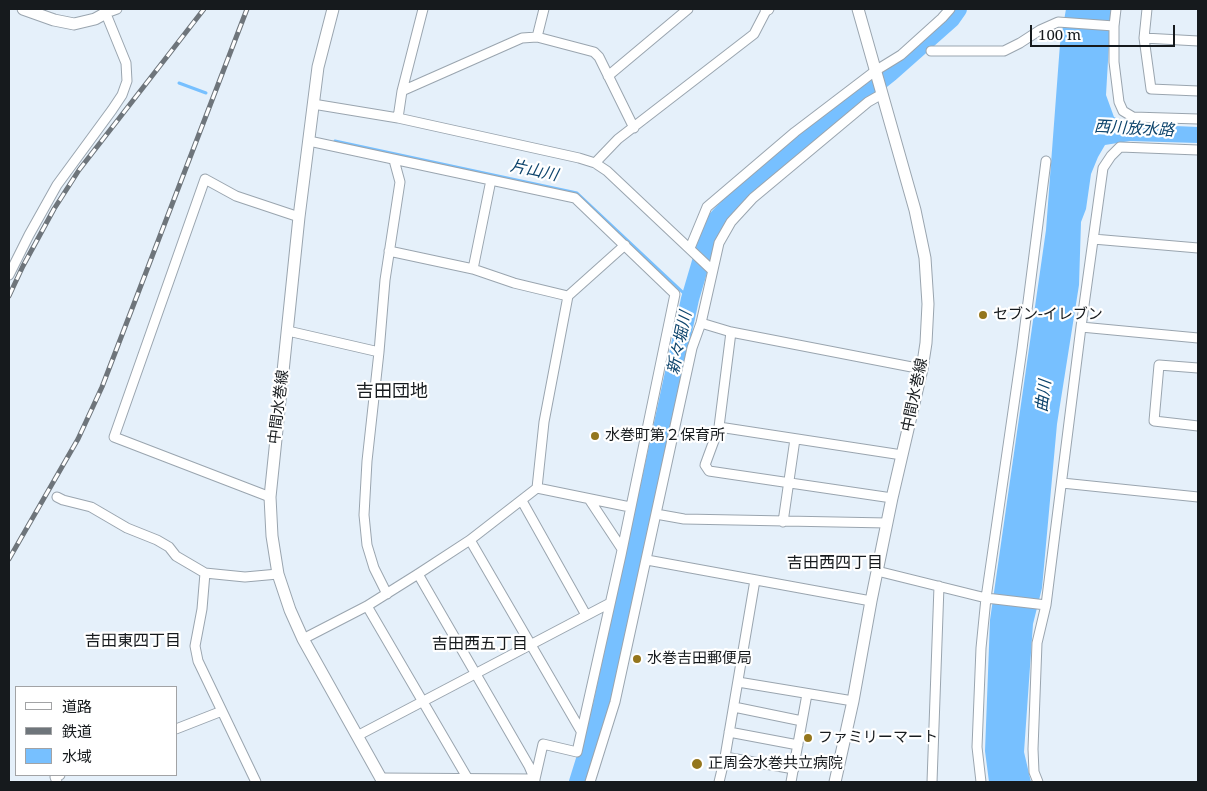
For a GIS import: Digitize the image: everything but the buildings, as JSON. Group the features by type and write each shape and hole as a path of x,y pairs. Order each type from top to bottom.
{"main road":[{"path":"23,9 54,20 74,24 95,19 109,10"},
{"name":"中間水巻線","path":"333,9 318,67 299,217 270,497 272,536 278,574 290,610 303,639 382,780"},
{"name":"中間水巻線","path":"835,782 853,701 870,601 922,369 926,343 928,304 925,258 915,210 858,9"}],"street":[{"path":"398,118 402,91 423,9"},
{"path":"537,37 544,9"},
{"path":"608,76 688,9"},
{"path":"595,164 618,139 754,34 767,9"},
{"path":"690,248 708,207 795,132 875,71 901,55 950,9"},
{"path":"1116,9 1114,62 1119,102 1123,111 1134,117 1198,119"},
{"path":"1148,9 1144,38 1151,89 1198,91"},
{"path":"9,275 28,235 57,185 122,95 126,81 126,63 109,10"},
{"path":"931,51 1004,51 1058,22 1114,26"},
{"path":"402,91 522,38 537,37 594,52 599,57 634,128"},
{"path":"1144,38 1198,41"},
{"path":"590,782 615,702 692,348 701,323 719,243 731,222 754,198 868,102 882,94"},
{"path":"314,104 398,118 579,158 595,164 607,171 712,270"},
{"path":"309,141 575,198 675,294 622,549 577,752 543,744 535,781"},
{"path":"1038,782 1034,772 1033,726 1037,643 1062,483 1103,168 1120,147 1198,150"},
{"path":"387,594 367,545 364,516 367,461 379,352 384,280 400,182 394,160"},
{"path":"981,782 977,747 981,648 1046,161"},
{"path":"270,497 114,437 205,179 236,196 299,217"},
{"path":"472,269 491,180"},
{"path":"1093,239 1198,248"},
{"path":"303,639 368,606 418,574 470,540 522,502 537,488 544,422 568,296 624,246"},
{"path":"389,251 472,269 514,283 568,296"},
{"path":"701,323 730,332 922,369"},
{"path":"1081,327 1198,338"},
{"path":"288,331 379,352"},
{"path":"730,332 718,427 705,465 709,471 892,498"},
{"path":"1198,368 1159,365 1154,422 1198,426"},
{"path":"718,427 902,455"},
{"path":"783,522 795,439"},
{"path":"1062,483 1198,497"},
{"path":"537,488 630,507"},
{"path":"57,497 91,507 127,528 157,540 169,547 176,556 205,573 245,577 278,574"},
{"path":"589,499 622,549"},
{"path":"522,502 586,615"},
{"path":"656,514 684,519 887,523"},
{"path":"470,540 581,731"},
{"path":"646,560 870,601"},
{"path":"877,571 989,598 1043,604"},
{"path":"205,573 202,609 195,646 198,661 256,782"},
{"path":"418,574 535,781"},
{"path":"719,782 730,732 755,580"},
{"path":"932,782 939,586"},
{"path":"357,736 610,603"},
{"path":"368,606 468,779"},
{"path":"738,682 853,701"},
{"path":"791,782 807,694"},
{"path":"734,707 802,721"},
{"path":"178,727 222,710"},
{"path":"730,732 798,745"},
{"path":"725,757 794,769"},
{"path":"382,780 468,779 535,781"}],"water":[{"path":"1066,9 1111,9 1106,95 1114,117 1129,124 1198,127 1198,143 1130,141 1105,145 1091,174 1086,209 1081,222 1079,285 1057,424 1042,588 1033,624 1024,752 1031,782 989,782 985,751 990,620 1046,230 1060,44"}],"waterway":[{"name":"新々堀川","path":"578,782 602,705 690,299 705,248 717,219 744,190 890,73 951,19 958,9"},
{"name":"片山川","path":"179,83 206,93"},
{"name":"片山川","path":"335,141 577,193 690,299"}],"railway":[{"path":"9,296 54,209 79,170 204,9"},
{"path":"9,559 78,439 102,387 247,9"}],"place":[{"name":"セブン-イレブン","path":"983,315"},
{"name":"水巻町第２保育所","path":"595,436"},
{"name":"水巻吉田郵便局","path":"637,659"},
{"name":"ファミリーマート","path":"808,738"},
{"name":"正周会水巻共立病院","path":"697,764"}],"district":[{"name":"吉田団地","path":"392,392"},
{"name":"吉田西四丁目","path":"835,563"},
{"name":"吉田東四丁目","path":"133,641"},
{"name":"吉田西五丁目","path":"480,644"}],"water label":[{"name":"西川放水路","path":"1134,129"},
{"name":"曲川","path":"1044,396"}]}
